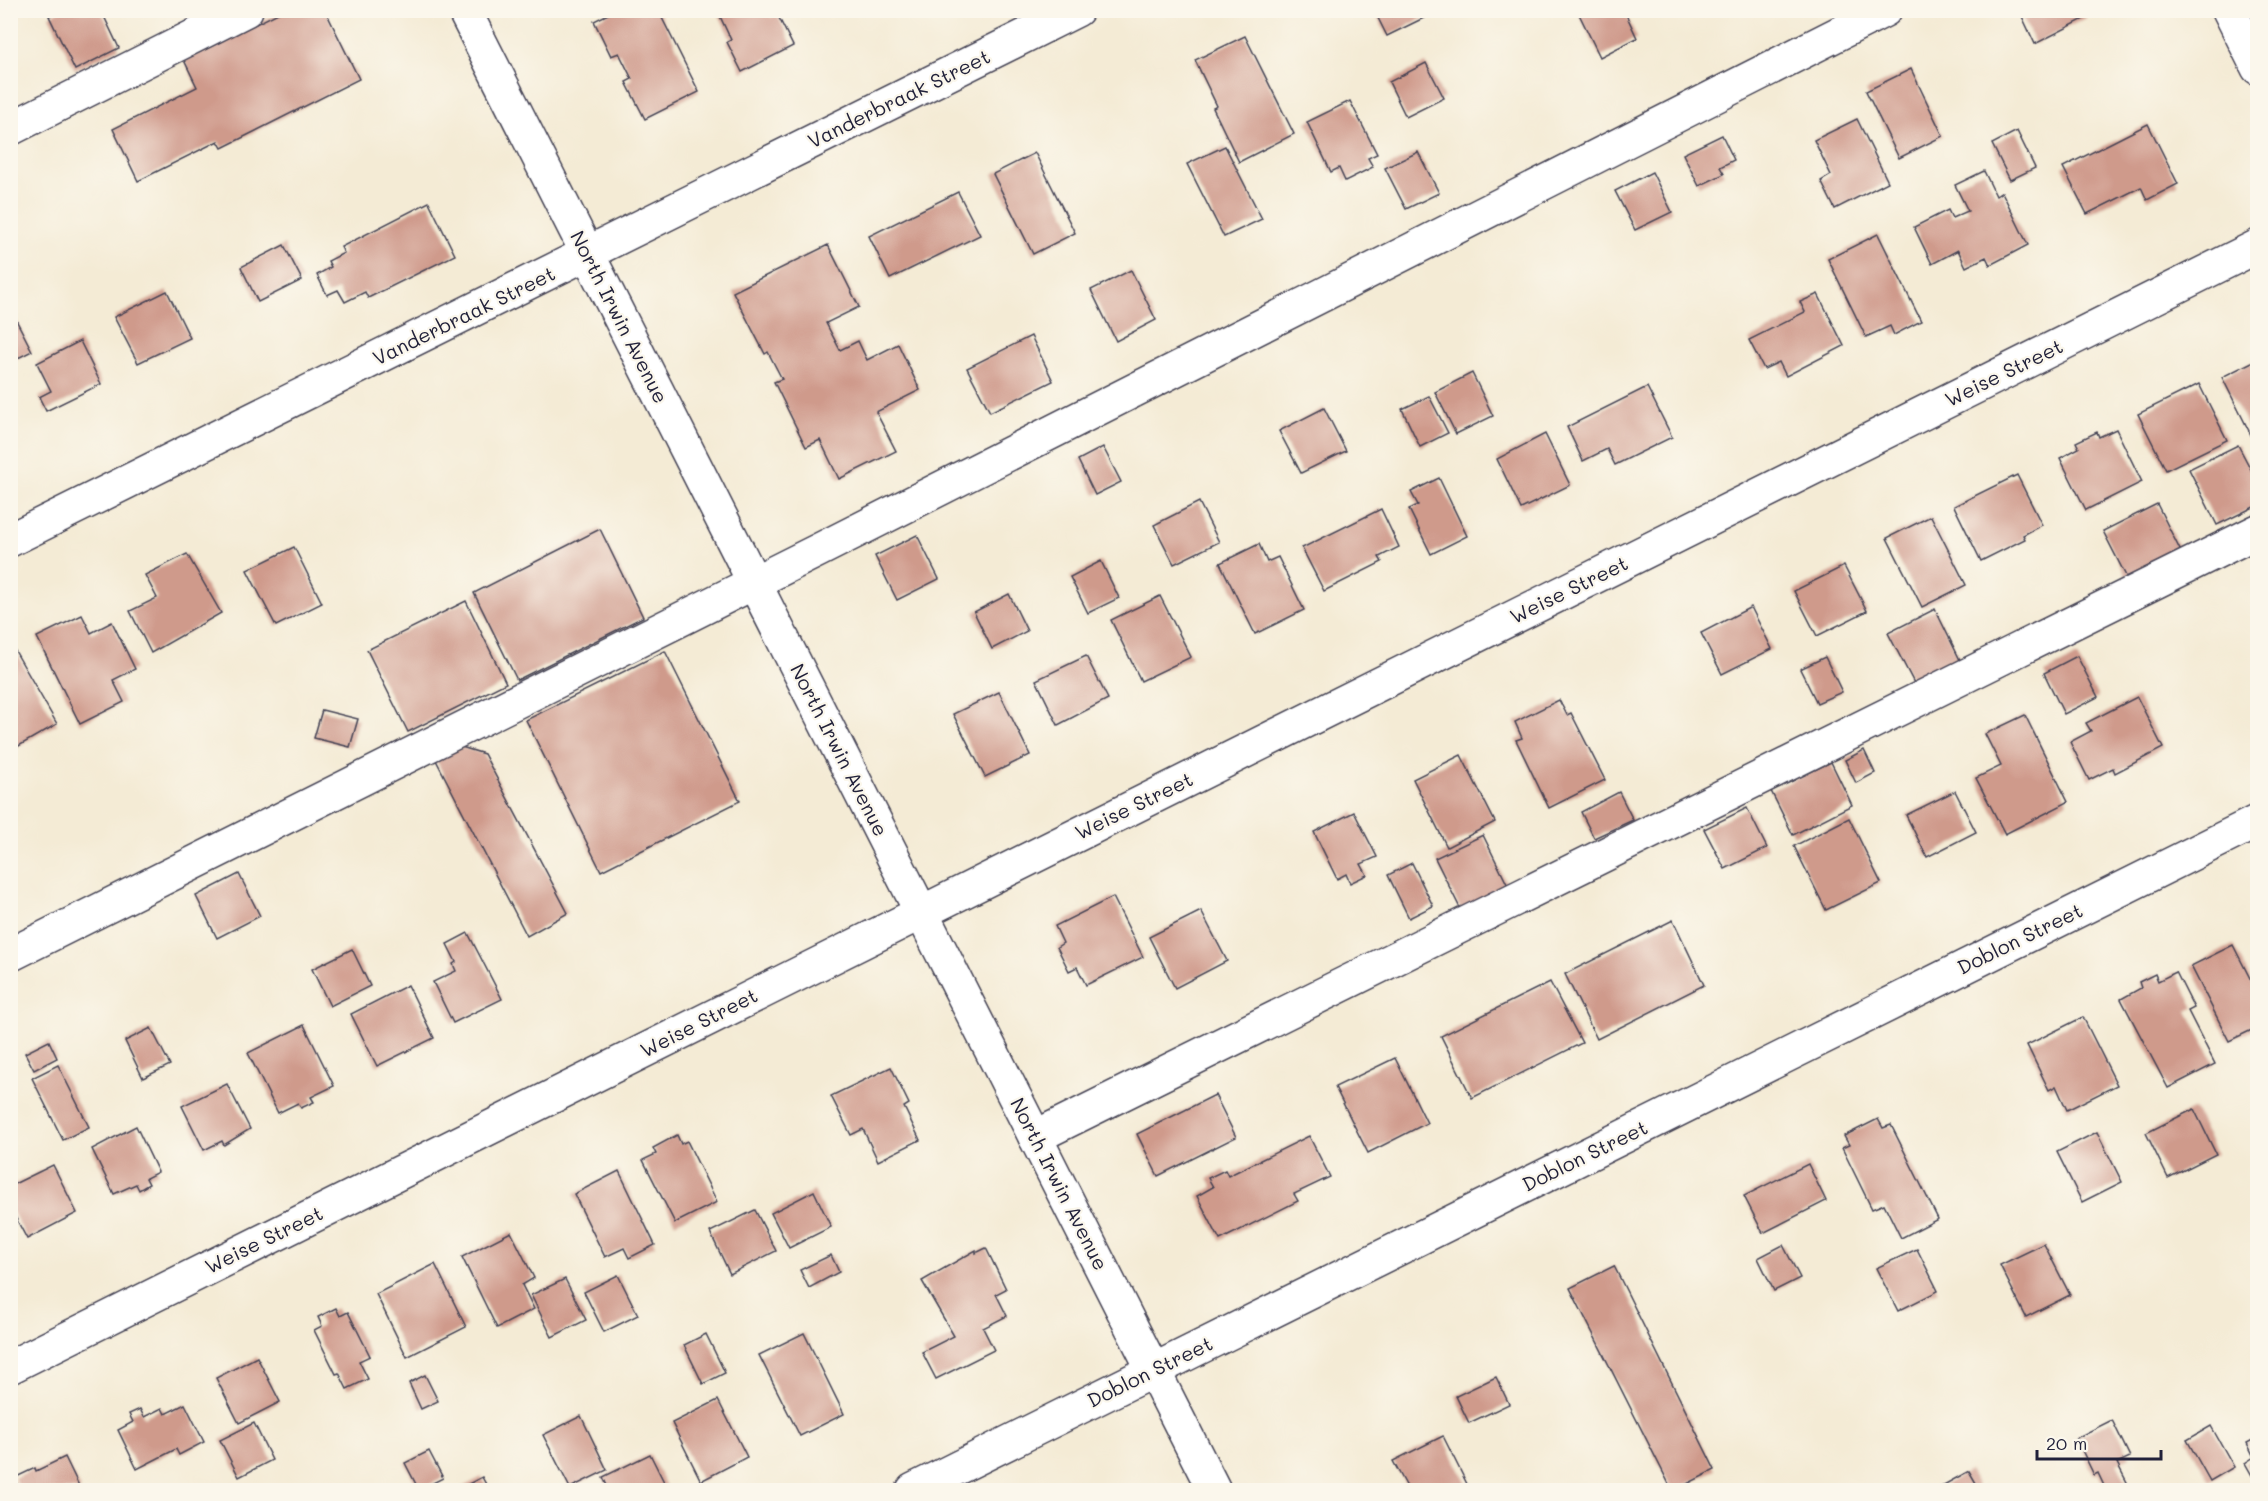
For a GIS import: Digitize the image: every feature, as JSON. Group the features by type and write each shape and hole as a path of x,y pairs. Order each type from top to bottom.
{"street":[{"path":"10,129 246,10"},
{"name":"North Irwin Avenue","path":"464,10 1214,1491"},
{"name":"Vanderbraak Street","path":"10,540 588,255 1077,10"},
{"path":"10,955 754,583 1885,10"},
{"path":"2229,10 2258,68"},
{"name":"Weise Street","path":"10,1367 2258,246"},
{"path":"1035,1137 2258,531"},
{"name":"Doblon Street","path":"913,1491 2258,821"}],"building":[{"path":"61,10 101,10 119,48 75,70 49,16"},
{"path":"284,10 325,10 359,79 222,148 218,141 138,181 113,129 197,87 184,60"},
{"path":"616,10 658,10 699,92 645,119 626,82 632,79 619,53 611,56 594,21"},
{"path":"721,10 766,10 770,17 777,14 793,46 742,72 727,42 731,40 718,12"},
{"path":"1374,10 1440,10 1387,36"},
{"path":"1577,10 1624,10 1637,38 1600,57"},
{"path":"2019,10 2083,10 2086,18 2035,44"},
{"path":"1245,36 1294,134 1239,162 1213,108 1217,106 1195,60"},
{"path":"1426,63 1444,98 1406,117 1389,82"},
{"path":"1911,69 1943,136 1899,158 1866,91"},
{"path":"1350,101 1377,154 1368,158 1373,167 1345,181 1339,168 1331,172 1307,122"},
{"path":"1857,119 1888,182 1835,209 1821,181 1831,175 1814,140"},
{"path":"2148,124 2178,184 2147,200 2141,187 2087,214 2063,167"},
{"path":"2017,131 2035,168 2010,180 1992,144"},
{"path":"1722,135 1734,160 1720,167 1724,174 1699,186 1683,154"},
{"path":"1225,146 1262,219 1224,237 1187,164"},
{"path":"1418,152 1439,193 1406,209 1385,168"},
{"path":"1035,153 1075,233 1033,254 993,174"},
{"path":"1984,171 1996,196 2002,192 2028,245 1990,265 1986,257 1966,267 1958,250 1932,264 1914,227 1948,210 1952,218 1968,211 1955,185"},
{"path":"1652,172 1672,212 1635,230 1615,191"},
{"path":"958,192 980,235 890,279 869,236"},
{"path":"429,202 455,255 368,298 365,292 345,302 338,290 327,295 317,275 331,267 328,261 344,253 341,247"},
{"path":"1878,234 1921,321 1894,335 1890,326 1866,337 1828,259"},
{"path":"284,245 302,280 258,302 241,267"},
{"path":"828,245 859,307 826,323 840,350 858,341 867,360 898,344 920,390 876,412 896,451 839,479 820,440 806,447 774,382 782,379 768,352 765,354 733,292"},
{"path":"1131,270 1156,320 1116,341 1091,290"},
{"path":"167,291 190,338 138,363 114,317"},
{"path":"1818,294 1844,346 1786,376 1779,362 1764,369 1749,340 1805,312 1800,302"},
{"path":"10,308 32,351 10,362"},
{"path":"1031,336 1053,381 990,412 967,368"},
{"path":"80,341 101,384 46,411 39,397 51,391 37,363"},
{"path":"2258,359 2258,449 2222,377"},
{"path":"1472,373 1493,416 1456,434 1435,392"},
{"path":"2199,384 2227,440 2166,470 2138,414"},
{"path":"1647,387 1672,437 1615,465 1607,449 1583,461 1567,427"},
{"path":"1429,396 1448,433 1420,447 1402,409"},
{"path":"1324,408 1346,451 1301,473 1279,431"},
{"path":"2116,429 2142,482 2086,510 2060,458 2079,448 2076,442 2097,432 2099,437"},
{"path":"1545,434 1570,485 1521,509 1497,459"},
{"path":"2238,445 2258,483 2258,505 2217,525 2189,469"},
{"path":"1103,447 1121,482 1095,495 1078,460"},
{"path":"2017,475 2042,525 2023,535 2025,539 1981,561 1954,506"},
{"path":"1439,478 1467,536 1431,554 1409,509 1418,505 1411,492"},
{"path":"1199,502 1219,542 1174,564 1154,525"},
{"path":"2157,504 2181,552 2127,578 2103,531"},
{"path":"1381,509 1399,547 1379,557 1382,562 1324,591 1302,548"},
{"path":"1931,516 1966,585 1922,607 1887,538"},
{"path":"600,529 643,617 517,680 474,593"},
{"path":"917,535 939,579 897,600 875,556"},
{"path":"1259,544 1267,562 1278,557 1304,610 1255,634 1220,563"},
{"path":"294,547 322,603 276,626 247,570"},
{"path":"187,554 221,613 151,653 130,611 157,598 145,575"},
{"path":"1101,561 1119,598 1088,613 1070,577"},
{"path":"1844,566 1867,611 1817,636 1794,591"},
{"path":"1009,594 1027,631 992,649 974,612"},
{"path":"1160,596 1191,657 1141,681 1111,620"},
{"path":"466,601 506,683 408,732 367,650"},
{"path":"1751,607 1772,649 1722,674 1701,633"},
{"path":"1935,609 1961,662 1915,685 1888,633"},
{"path":"82,615 91,633 112,622 135,669 113,680 124,702 80,724 37,637"},
{"path":"14,649 57,724 10,751 10,651"},
{"path":"665,651 740,801 601,871 526,720"},
{"path":"1086,656 1108,699 1058,725 1036,680"},
{"path":"2077,656 2098,697 2064,714 2044,673"},
{"path":"1825,657 1842,692 1817,703 1800,669"},
{"path":"999,692 1030,755 985,777 953,714"},
{"path":"2137,697 2163,748 2115,773 2113,768 2089,780 2070,742 2091,731 2086,723"},
{"path":"1559,700 1567,715 1571,713 1605,780 1549,808 1516,740 1522,738 1515,722"},
{"path":"322,710 358,719 350,747 314,738"},
{"path":"2025,715 2068,802 2005,834 1976,778 2001,766 1985,734"},
{"path":"458,746 484,754 568,913 527,936 436,760"},
{"path":"1864,750 1875,773 1856,783 1845,760"},
{"path":"1461,755 1495,822 1447,847 1413,779"},
{"path":"1831,762 1852,805 1793,835 1771,791"},
{"path":"1955,791 1976,832 1927,857 1906,815"},
{"path":"1619,792 1633,820 1594,838 1581,812"},
{"path":"1747,808 1767,848 1725,869 1704,829"},
{"path":"1354,812 1377,857 1361,864 1367,875 1350,883 1346,874 1337,879 1314,832"},
{"path":"1849,818 1881,883 1826,910 1794,846"},
{"path":"1483,835 1508,886 1461,910 1435,858"},
{"path":"1412,863 1433,906 1409,918 1388,875"},
{"path":"239,874 260,916 217,938 196,896"},
{"path":"1113,897 1143,957 1086,985 1077,967 1069,971 1057,947 1063,943 1055,926"},
{"path":"1201,911 1227,961 1175,988 1149,937"},
{"path":"1673,920 1704,985 1597,1039 1565,974"},
{"path":"468,933 502,999 453,1023 433,982 456,971 453,964 456,962 447,944"},
{"path":"2233,945 2258,994 2258,1027 2229,1041 2191,966"},
{"path":"352,949 370,986 330,1006 312,969"},
{"path":"2176,972 2194,1008 2188,1011 2215,1064 2168,1088 2121,999 2141,988 2139,982 2155,974 2158,981"},
{"path":"1550,982 1582,1043 1472,1098 1441,1036"},
{"path":"408,985 434,1038 377,1066 351,1014"},
{"path":"2083,1017 2117,1085 2067,1110 2056,1086 2049,1090 2027,1045"},
{"path":"304,1025 334,1086 311,1097 314,1102 301,1108 298,1103 278,1113 248,1053"},
{"path":"151,1028 170,1065 143,1078 125,1041"},
{"path":"49,1041 57,1058 34,1070 25,1053"},
{"path":"1395,1058 1427,1123 1368,1153 1335,1087"},
{"path":"58,1065 89,1127 63,1140 32,1078"},
{"path":"891,1067 909,1104 904,1107 920,1140 878,1161 863,1129 851,1135 831,1096"},
{"path":"227,1084 250,1129 224,1145 222,1141 204,1150 182,1106"},
{"path":"1215,1095 1236,1137 1158,1176 1137,1134"},
{"path":"2194,1109 2216,1154 2168,1178 2146,1133"},
{"path":"1878,1119 1883,1128 1891,1125 1938,1219 1901,1238 1884,1204 1872,1209 1842,1148 1849,1145 1844,1136"},
{"path":"136,1126 158,1172 146,1178 149,1184 139,1190 136,1184 114,1194 92,1149"},
{"path":"2097,1132 2122,1182 2082,1202 2057,1152"},
{"path":"677,1135 681,1144 687,1141 717,1202 675,1223 643,1160 656,1154 653,1148"},
{"path":"1309,1136 1330,1177 1294,1194 1298,1201 1220,1240 1197,1196 1213,1187 1208,1178 1225,1170 1228,1176"},
{"path":"1808,1164 1826,1201 1763,1233 1744,1196"},
{"path":"53,1165 77,1213 27,1239 10,1207 10,1186"},
{"path":"619,1171 655,1245 629,1258 624,1248 605,1257 574,1194"},
{"path":"814,1191 831,1227 789,1248 771,1213"},
{"path":"755,1210 776,1251 730,1274 710,1232"},
{"path":"511,1232 534,1278 522,1285 534,1309 497,1328 462,1257"},
{"path":"2044,1244 2070,1295 2026,1317 2000,1265"},
{"path":"1783,1245 1800,1278 1774,1291 1758,1258"},
{"path":"986,1248 1006,1289 996,1294 1007,1316 983,1328 994,1350 936,1379 922,1352 954,1336 922,1281 976,1250 976,1253"},
{"path":"1917,1249 1938,1291 1898,1311 1876,1268"},
{"path":"831,1255 839,1272 809,1288 800,1270"},
{"path":"435,1264 466,1327 407,1357 376,1294"},
{"path":"1614,1266 1715,1470 1675,1490 1672,1490 1570,1288"},
{"path":"618,1275 638,1315 604,1332 584,1292"},
{"path":"565,1279 586,1320 552,1337 531,1295"},
{"path":"336,1308 340,1316 348,1312 370,1356 359,1361 368,1379 347,1389 339,1373 336,1374 314,1330 322,1326 318,1317"},
{"path":"804,1333 844,1414 800,1436 759,1355"},
{"path":"706,1334 725,1373 703,1384 684,1345"},
{"path":"257,1357 280,1402 239,1423 216,1378"},
{"path":"425,1375 438,1401 421,1409 409,1383"},
{"path":"1496,1377 1509,1404 1469,1423 1456,1396"},
{"path":"718,1400 747,1457 701,1481 672,1423"},
{"path":"185,1404 204,1442 179,1455 176,1449 137,1469 118,1430 133,1422 129,1414 140,1409 144,1417 162,1408 165,1414"},
{"path":"581,1416 607,1470 570,1488 543,1435"},
{"path":"2112,1420 2130,1457 2117,1463 2131,1490 2106,1490 2098,1473 2094,1475 2076,1438"},
{"path":"254,1423 272,1460 239,1477 220,1440"},
{"path":"2211,1426 2234,1467 2210,1481 2187,1440"},
{"path":"1443,1436 1470,1490 1399,1490 1407,1487 1393,1461"},
{"path":"2258,1437 2258,1486 2245,1463 2254,1457 2247,1443"},
{"path":"429,1451 443,1478 419,1490 405,1463"},
{"path":"650,1454 668,1490 609,1490 603,1477"},
{"path":"65,1457 81,1490 20,1490 14,1478 35,1468 36,1471"},
{"path":"1969,1471 1980,1490 1942,1490 1940,1487"},
{"path":"482,1477 489,1490 459,1489"}]}
